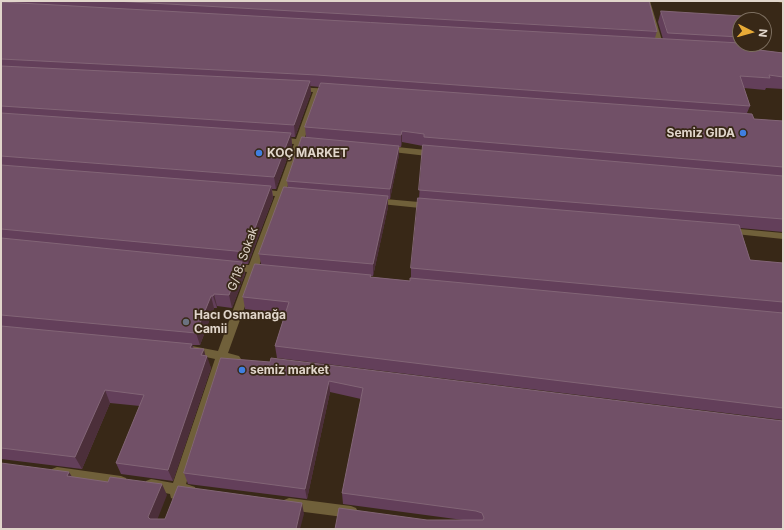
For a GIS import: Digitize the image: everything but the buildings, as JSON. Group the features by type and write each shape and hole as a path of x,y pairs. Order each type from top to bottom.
{"street":[{"path":"647,1 664,47 652,47"},
{"path":"287,88 342,91"},
{"name":"G/18. Sokak","path":"173,502 221,357 318,90"},
{"path":"268,140 323,144"},
{"path":"378,149 442,154"},
{"path":"249,191 304,196"},
{"path":"367,201 437,207"},
{"path":"720,231 783,236"},
{"path":"221,266 277,271"},
{"path":"177,349 200,351 221,357 244,360"},
{"path":"47,472 201,492"},
{"path":"279,503 365,514"}],"place":[{"name":"Semiz GIDA","path":"743,133"},
{"name":"KOÇ MARKET","path":"259,153"},
{"name":"Hacı Osmanağa Camii","path":"186,322"},
{"name":"semiz market","path":"242,370"}]}
